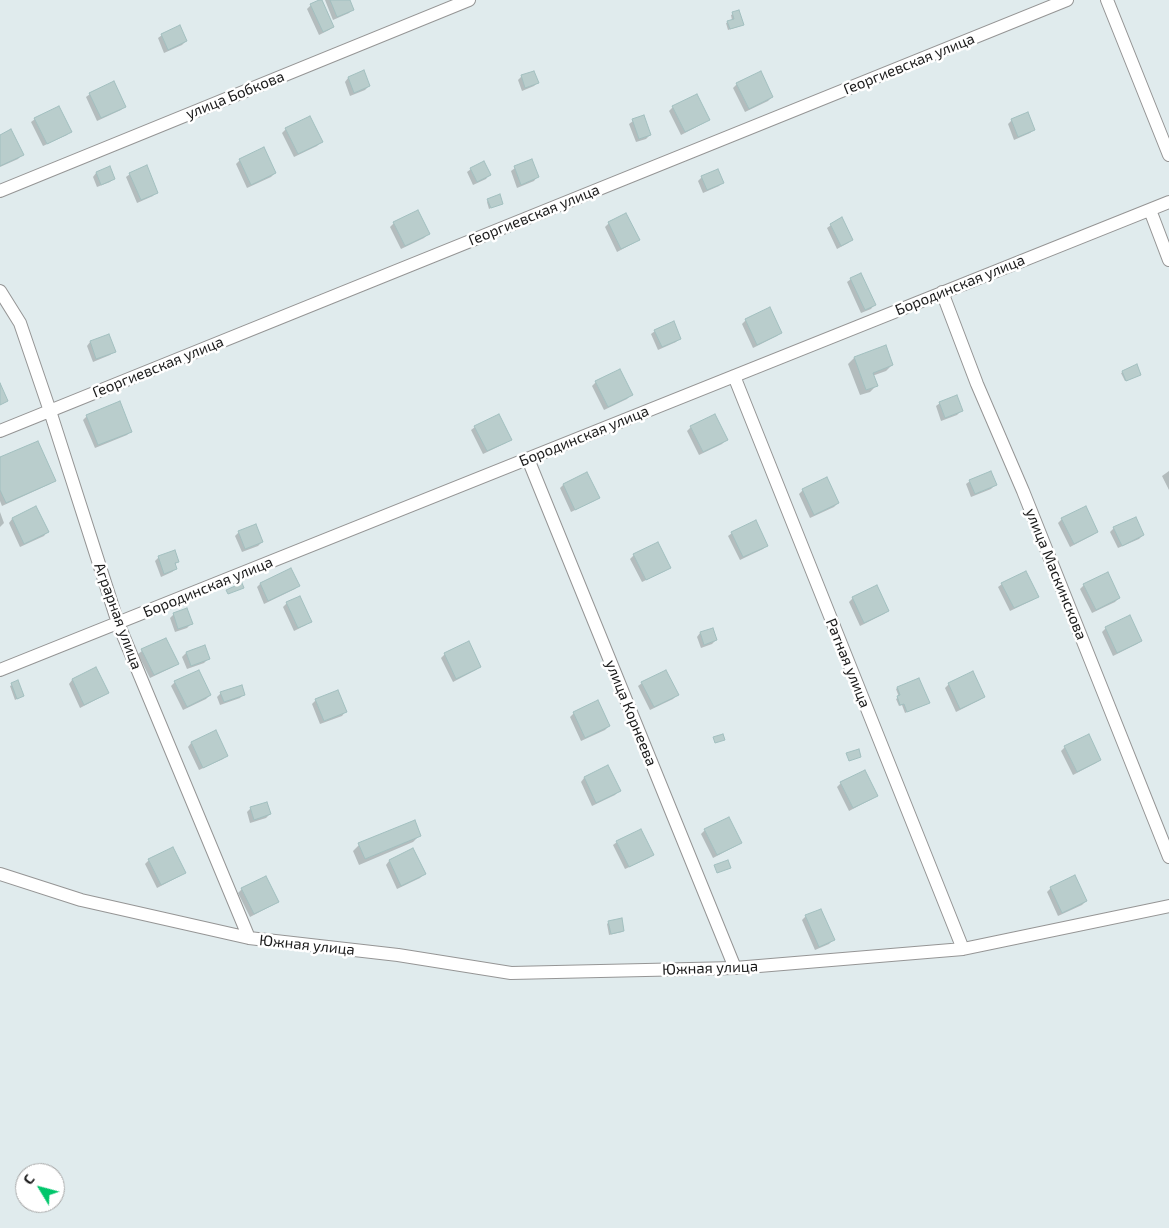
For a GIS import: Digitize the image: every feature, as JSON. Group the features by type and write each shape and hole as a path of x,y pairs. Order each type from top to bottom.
{"street":[{"name":"улица Бобкова","path":"0,191 469,0"},
{"name":"Георгиевская улица","path":"0,431 1067,0"},
{"path":"1107,0 1169,156"},
{"name":"Бородинская улица","path":"0,670 1169,202"},
{"path":"1150,210 1169,260"},
{"name":"Аграрная улица","path":"0,291 20,323 118,623 249,938"},
{"name":"улица Маскинскова","path":"942,292 977,384 1023,491 1169,857"},
{"name":"Ратная улица","path":"734,376 963,950"},
{"name":"улица Корнеева","path":"528,459 735,968"},
{"name":"Южная улица","path":"0,874 81,900 249,938 398,955 511,972 735,968 963,950 1169,906"}],"building":[{"path":"322,0 334,27 323,32 310,4"},
{"path":"330,0 350,0 354,10 337,17"},
{"path":"739,10 744,25 730,29 727,21 734,19 732,12"},
{"path":"180,25 187,41 168,50 161,34"},
{"path":"364,70 370,86 354,93 348,77"},
{"path":"534,71 539,83 525,88 521,75"},
{"path":"761,71 773,97 749,109 736,83"},
{"path":"114,81 126,107 101,118 89,93"},
{"path":"697,94 710,120 685,132 672,106"},
{"path":"59,106 72,132 47,144 34,118"},
{"path":"1028,112 1035,130 1018,137 1011,119"},
{"path":"644,115 651,135 639,139 632,119"},
{"path":"310,116 323,142 298,154 285,128"},
{"path":"11,129 24,155 0,166 0,135"},
{"path":"264,147 276,173 251,185 239,159"},
{"path":"532,159 539,177 521,185 514,166"},
{"path":"484,161 491,175 477,182 470,168"},
{"path":"147,165 158,193 141,200 129,173"},
{"path":"110,166 115,179 101,185 96,172"},
{"path":"718,169 724,183 707,190 701,176"},
{"path":"500,194 503,204 491,208 487,199"},
{"path":"418,210 430,234 405,246 393,222"},
{"path":"626,213 640,240 621,249 608,222"},
{"path":"842,217 853,240 841,246 830,224"},
{"path":"861,273 876,305 865,310 850,278"},
{"path":"770,307 782,333 757,345 745,319"},
{"path":"674,321 681,339 662,347 654,330"},
{"path":"109,334 116,352 96,359 90,341"},
{"path":"886,345 893,365 873,373 878,386 866,390 854,357"},
{"path":"1137,364 1141,375 1126,381 1122,371"},
{"path":"620,369 633,395 608,407 595,381"},
{"path":"0,383 8,401 0,405"},
{"path":"957,395 963,411 945,418 939,402"},
{"path":"120,401 132,432 98,445 86,415"},
{"path":"499,414 512,440 487,451 474,426"},
{"path":"715,414 728,440 703,452 690,426"},
{"path":"38,441 56,481 6,503 0,490 0,457"},
{"path":"991,471 997,485 975,494 969,480"},
{"path":"587,472 600,498 575,510 563,484"},
{"path":"827,477 839,503 814,515 802,489"},
{"path":"36,506 49,532 24,544 12,518"},
{"path":"1086,506 1098,532 1074,544 1061,518"},
{"path":"1136,517 1144,535 1122,546 1113,527"},
{"path":"756,520 768,546 743,557 731,532"},
{"path":"256,524 263,542 245,549 238,531"},
{"path":"658,542 671,568 646,580 633,554"},
{"path":"175,550 179,562 175,563 177,569 164,574 158,556"},
{"path":"291,568 300,586 268,601 260,583"},
{"path":"1026,571 1039,597 1014,608 1001,583"},
{"path":"1108,572 1120,598 1096,610 1083,584"},
{"path":"242,583 244,588 228,594 226,590"},
{"path":"877,585 889,611 864,623 852,597"},
{"path":"300,596 312,622 298,628 286,602"},
{"path":"187,608 193,624 178,629 173,613"},
{"path":"1130,615 1142,641 1117,653 1105,627"},
{"path":"713,628 717,640 704,645 700,632"},
{"path":"166,638 179,664 154,675 141,649"},
{"path":"469,641 481,667 456,679 444,653"},
{"path":"205,645 210,659 191,666 186,652"},
{"path":"96,667 109,693 84,705 72,679"},
{"path":"199,670 211,695 187,707 174,681"},
{"path":"666,670 679,695 654,707 641,682"},
{"path":"973,671 985,697 960,709 948,683"},
{"path":"919,678 930,703 907,712 904,704 900,705 897,696 900,695 897,687"},
{"path":"18,680 24,696 17,699 11,683"},
{"path":"242,685 245,695 224,702 220,692"},
{"path":"338,690 347,712 324,721 315,699"},
{"path":"598,700 610,726 585,738 573,712"},
{"path":"216,730 228,756 203,768 191,742"},
{"path":"723,734 725,740 715,743 713,737"},
{"path":"1089,734 1101,760 1077,772 1064,746"},
{"path":"859,749 861,757 849,761 846,753"},
{"path":"608,765 621,791 596,803 584,777"},
{"path":"865,770 878,796 853,808 840,782"},
{"path":"267,802 271,814 254,820 250,807"},
{"path":"729,817 742,843 717,855 704,829"},
{"path":"415,820 421,836 365,859 358,843"},
{"path":"641,829 654,855 629,867 616,841"},
{"path":"173,847 186,873 161,885 148,859"},
{"path":"413,848 426,874 401,886 389,860"},
{"path":"728,860 731,868 717,873 714,865"},
{"path":"1075,875 1087,901 1062,913 1050,887"},
{"path":"266,876 279,902 254,914 241,888"},
{"path":"821,909 835,940 819,947 805,915"},
{"path":"622,918 624,931 611,934 608,921"}]}
